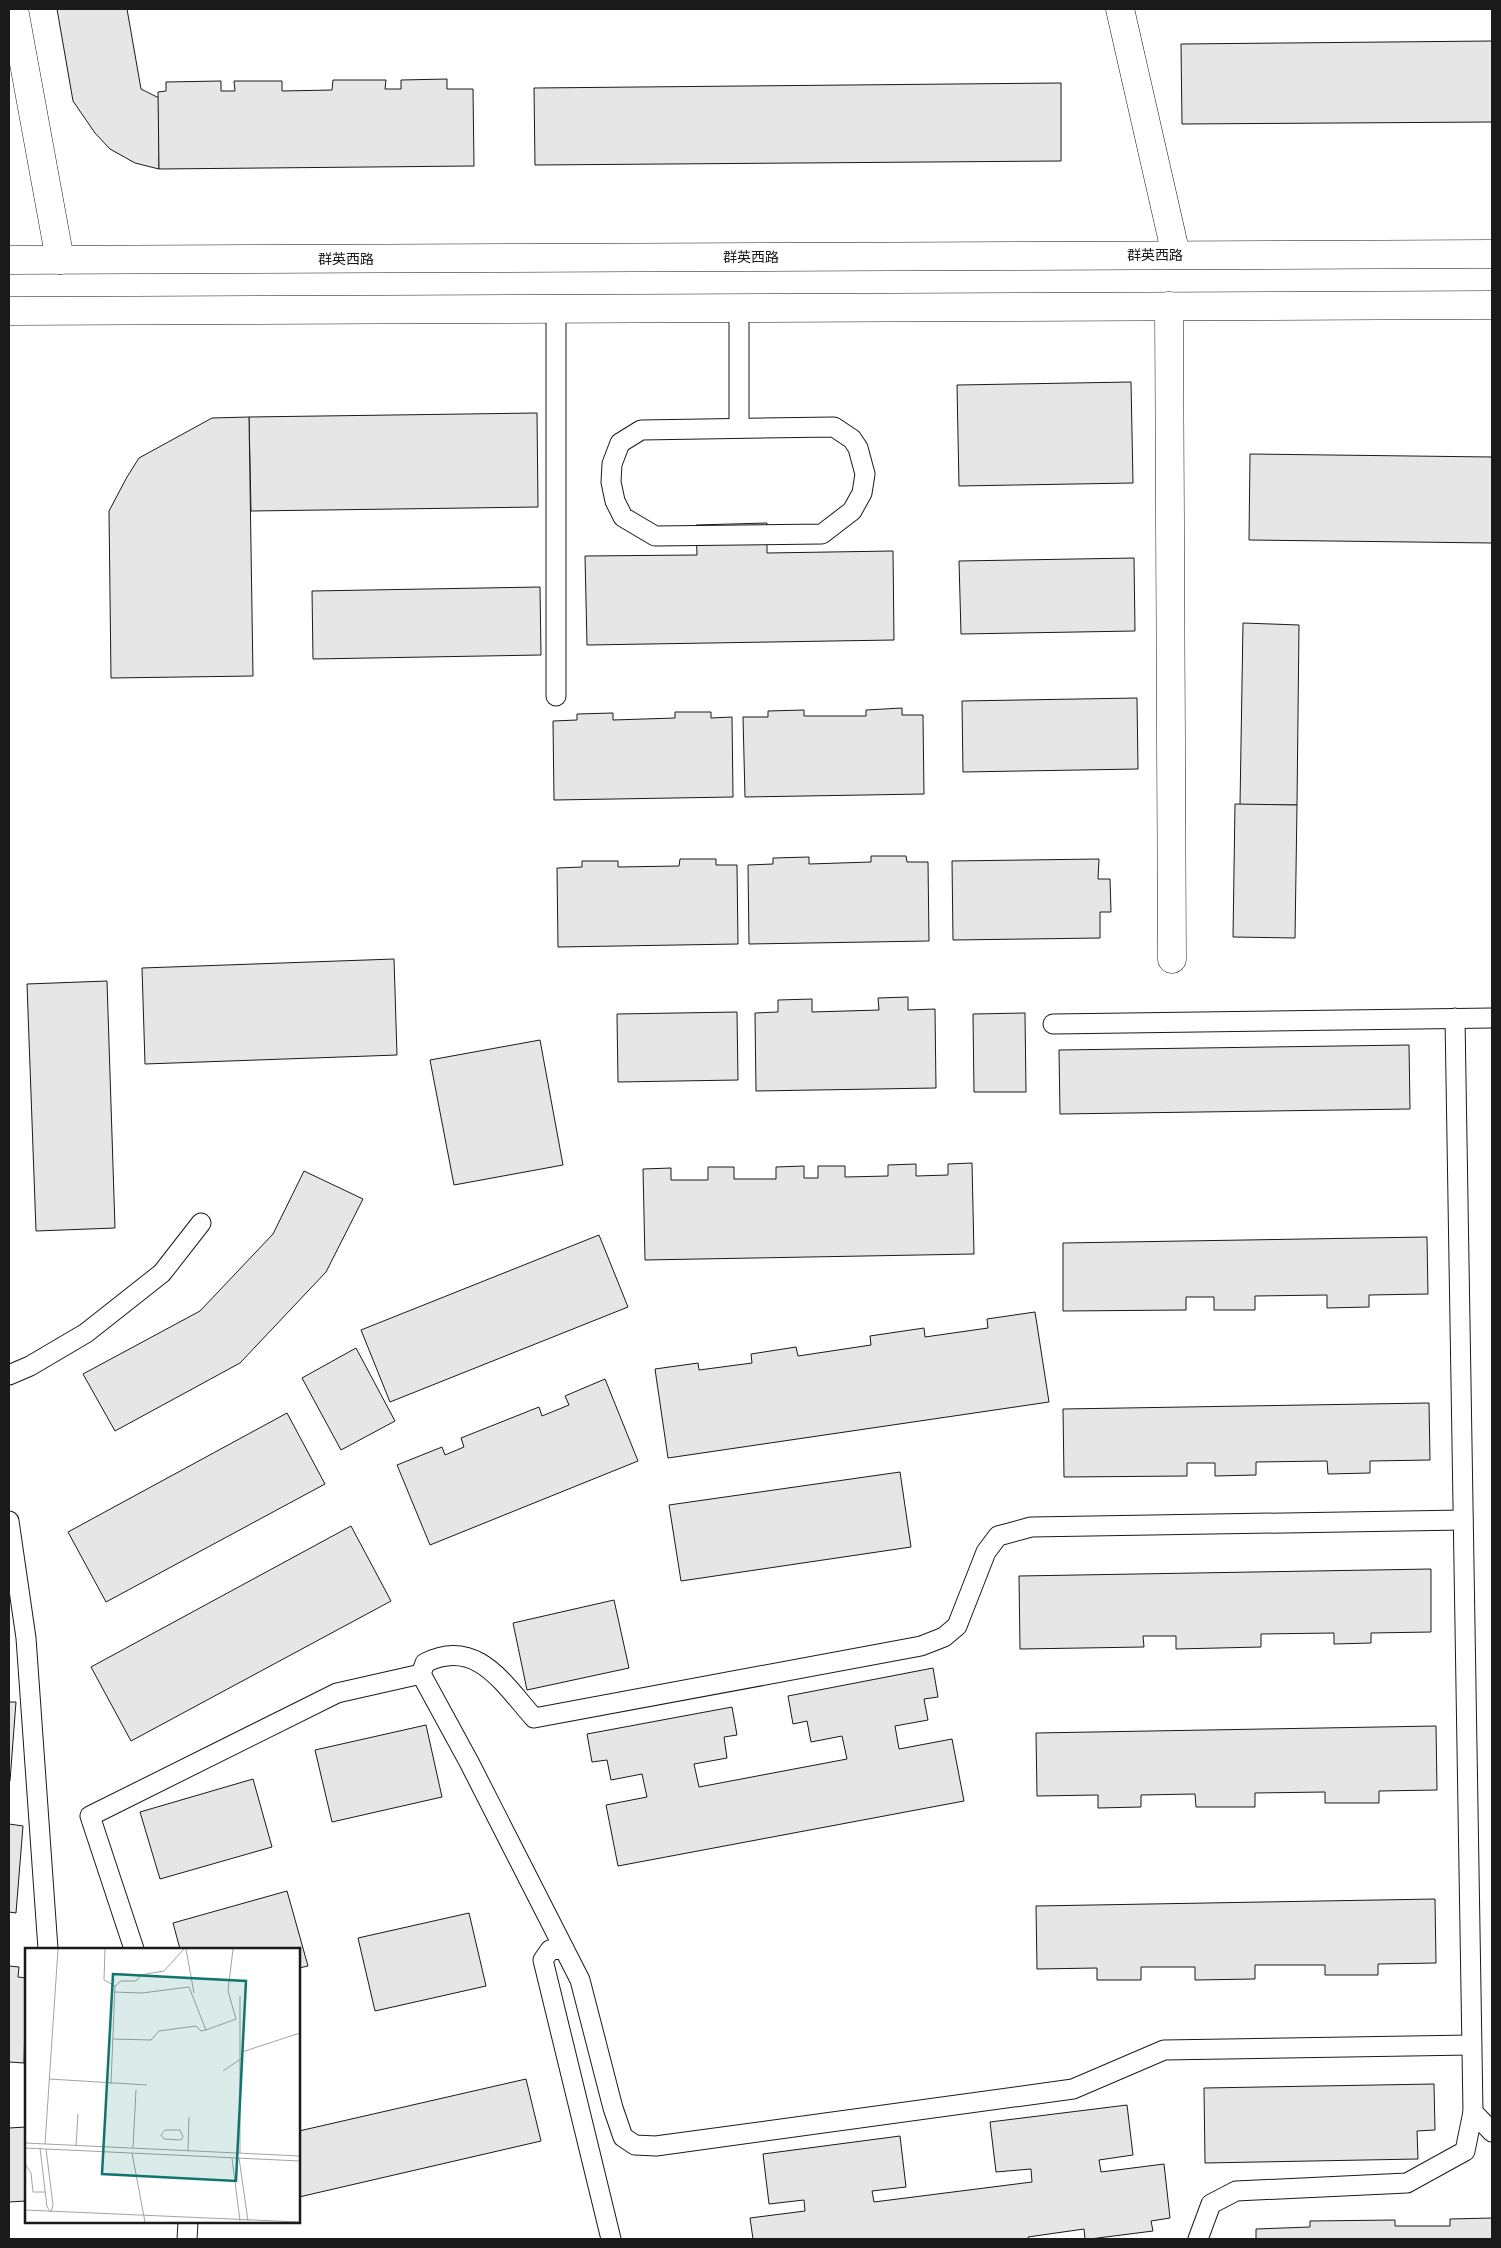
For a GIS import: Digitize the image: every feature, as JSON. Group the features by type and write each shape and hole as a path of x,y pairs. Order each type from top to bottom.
{"main road":[{"path":"14,9 60,260"},
{"path":"1120,9 1176,255"},
{"name":"群英西路","path":"9,260 1492,254"},
{"path":"9,311 1492,305"},
{"path":"1169,306 1172,959"}],"lane":[{"path":"739,308 739,428"},
{"path":"556,309 556,696"},
{"path":"834,427 852,439 858,448 865,474 862,493 852,511 822,534 655,536 623,517 615,501 611,482 612,464 620,443 641,430 739,428 834,427"},
{"path":"1198,2239 1210,2204 1236,2191 1407,2182 1465,2151 1473,2112 1455,1018"},
{"path":"1053,1024 1492,1018"},
{"path":"9,1375 30,1366 86,1333 162,1273 201,1223"},
{"path":"1463,1520 1031,1527 998,1536 986,1552 957,1626 944,1637 912,1648 534,1718 494,1673 473,1658 458,1654 440,1656 425,1663 421,1674 470,1762 580,1980 613,2108 623,2137 635,2145 656,2146 1074,2089 1164,2050 1471,2045"},
{"path":"9,1521 26,1638 48,1948"},
{"path":"134,1948 90,1816 337,1693 421,1674"},
{"path":"564,1949 550,1950 543,1960 611,2239"},
{"path":"1473,2112 1492,2132"},
{"path":"187,2239 188,2223"}],"building":[{"path":"57,9 127,9 141,89 159,98 159,169 135,163 110,149 95,133 73,101"},
{"path":"1492,41 1492,122 1182,124 1181,44"},
{"path":"447,79 447,89 473,89 474,166 159,169 158,92 166,91 166,82 221,81 221,91 235,91 234,81 282,81 282,91 332,90 333,80 386,80 385,89 401,89 401,80"},
{"path":"1061,83 1061,161 535,165 534,88"},
{"path":"1131,382 1133,483 959,486 957,385"},
{"path":"537,413 538,507 251,511 249,417"},
{"path":"249,417 253,676 111,678 109,511 139,458 212,418"},
{"path":"1250,454 1492,457 1492,543 1249,540"},
{"path":"767,523 767,553 893,551 894,640 587,645 585,556 697,555 696,525"},
{"path":"1134,558 1135,631 961,634 959,561"},
{"path":"540,587 541,655 313,659 312,591"},
{"path":"1243,623 1299,625 1297,805 1240,805"},
{"path":"1137,698 1138,769 963,772 962,701"},
{"path":"902,708 902,715 923,715 924,794 745,797 743,717 768,717 768,711 804,710 804,716 866,716 866,710"},
{"path":"675,712 711,712 711,718 732,717 733,797 554,800 553,721 577,720 577,714 613,713 613,720 675,718"},
{"path":"1235,804 1297,805 1295,938 1233,937"},
{"path":"871,856 906,856 907,862 928,862 929,941 749,944 748,865 773,864 773,858 809,857 809,864 871,862"},
{"path":"680,859 716,859 716,865 737,865 738,944 558,947 557,868 582,867 582,861 618,861 618,867 679,866"},
{"path":"1099,859 1098,879 1110,879 1111,912 1100,912 1100,938 953,940 952,861"},
{"path":"394,959 397,1055 145,1064 142,968"},
{"path":"107,981 115,1228 36,1231 27,984"},
{"path":"908,997 908,1010 935,1009 936,1088 756,1091 755,1013 778,1012 778,1000 812,999 812,1012 879,1010 878,998"},
{"path":"737,1012 738,1080 618,1082 617,1014"},
{"path":"1025,1013 1026,1092 974,1092 973,1014"},
{"path":"540,1040 563,1165 454,1185 430,1060"},
{"path":"1409,1045 1410,1109 1060,1114 1059,1050"},
{"path":"972,1163 974,1254 645,1260 643,1169 671,1168 671,1180 708,1180 708,1167 734,1167 734,1179 776,1179 776,1167 804,1166 804,1178 818,1178 818,1166 845,1166 845,1177 888,1176 888,1165 916,1164 916,1176 948,1175 948,1164"},
{"path":"304,1171 363,1199 326,1272 240,1363 115,1431 83,1374 200,1311 273,1234"},
{"path":"599,1235 628,1307 390,1402 361,1330"},
{"path":"1427,1237 1428,1294 1369,1295 1369,1307 1327,1308 1327,1295 1255,1296 1255,1310 1214,1310 1214,1297 1186,1297 1186,1310 1063,1311 1063,1243"},
{"path":"1035,1312 1049,1402 668,1458 655,1369 698,1363 699,1370 752,1363 751,1354 796,1347 798,1356 871,1345 870,1336 924,1328 925,1337 988,1328 987,1319"},
{"path":"356,1348 395,1421 341,1450 302,1378"},
{"path":"605,1379 638,1461 430,1545 397,1465 442,1447 445,1455 464,1447 461,1438 539,1407 542,1416 569,1405 565,1396"},
{"path":"1429,1403 1430,1460 1370,1461 1370,1473 1328,1474 1327,1461 1256,1462 1256,1475 1215,1476 1215,1463 1187,1463 1187,1476 1064,1477 1063,1409"},
{"path":"287,1413 325,1484 106,1602 68,1532"},
{"path":"900,1472 911,1547 681,1581 669,1505"},
{"path":"351,1526 391,1601 131,1741 91,1667"},
{"path":"1431,1569 1431,1632 1371,1633 1371,1643 1334,1644 1334,1633 1261,1634 1261,1647 1176,1649 1176,1636 1143,1636 1144,1647 1020,1649 1019,1576"},
{"path":"614,1600 629,1668 527,1690 513,1623"},
{"path":"933,1668 938,1697 924,1699 928,1720 895,1726 899,1749 952,1739 964,1801 618,1866 606,1805 647,1797 642,1774 611,1780 607,1760 592,1762 587,1734 732,1707 737,1735 724,1737 727,1758 694,1764 699,1787 847,1759 842,1736 811,1742 807,1721 793,1724 788,1696"},
{"path":"9,1702 16,1702 10,1781 9,1781"},
{"path":"426,1725 442,1797 332,1822 315,1750"},
{"path":"1436,1726 1437,1790 1379,1791 1379,1803 1325,1803 1325,1792 1255,1793 1255,1807 1196,1807 1195,1794 1141,1795 1141,1807 1098,1808 1098,1795 1037,1796 1036,1733"},
{"path":"253,1779 272,1847 160,1879 140,1812"},
{"path":"9,1824 23,1826 16,1913 9,1912"},
{"path":"287,1891 308,1966 300,1968 300,1948 180,1948 173,1923"},
{"path":"1435,1899 1436,1963 1378,1964 1378,1975 1325,1975 1325,1965 1255,1965 1255,1979 1195,1980 1195,1967 1141,1967 1141,1980 1097,1980 1097,1968 1037,1969 1036,1906"},
{"path":"469,1913 486,1986 375,2011 358,1938"},
{"path":"9,1966 19,1967 18,1977 25,1978 25,2020 24,2063 9,2062"},
{"path":"526,2079 541,2141 300,2197 300,2131"},
{"path":"1434,2084 1435,2130 1417,2131 1418,2159 1205,2163 1204,2088"},
{"path":"1127,2105 1133,2155 1099,2160 1101,2172 1164,2164 1170,2218 1151,2221 1153,2231 1090,2239 1085,2239 1084,2229 1028,2237 1029,2239 753,2239 750,2218 805,2211 804,2200 769,2204 763,2154 900,2136 906,2187 872,2191 874,2202 1032,2182 1031,2169 996,2172 990,2122"},
{"path":"25,2127 25,2201 9,2202 9,2128"},
{"path":"1492,2218 1492,2239 1256,2239 1256,2229 1310,2227 1310,2221 1395,2220 1395,2226 1450,2226 1450,2219"}]}
